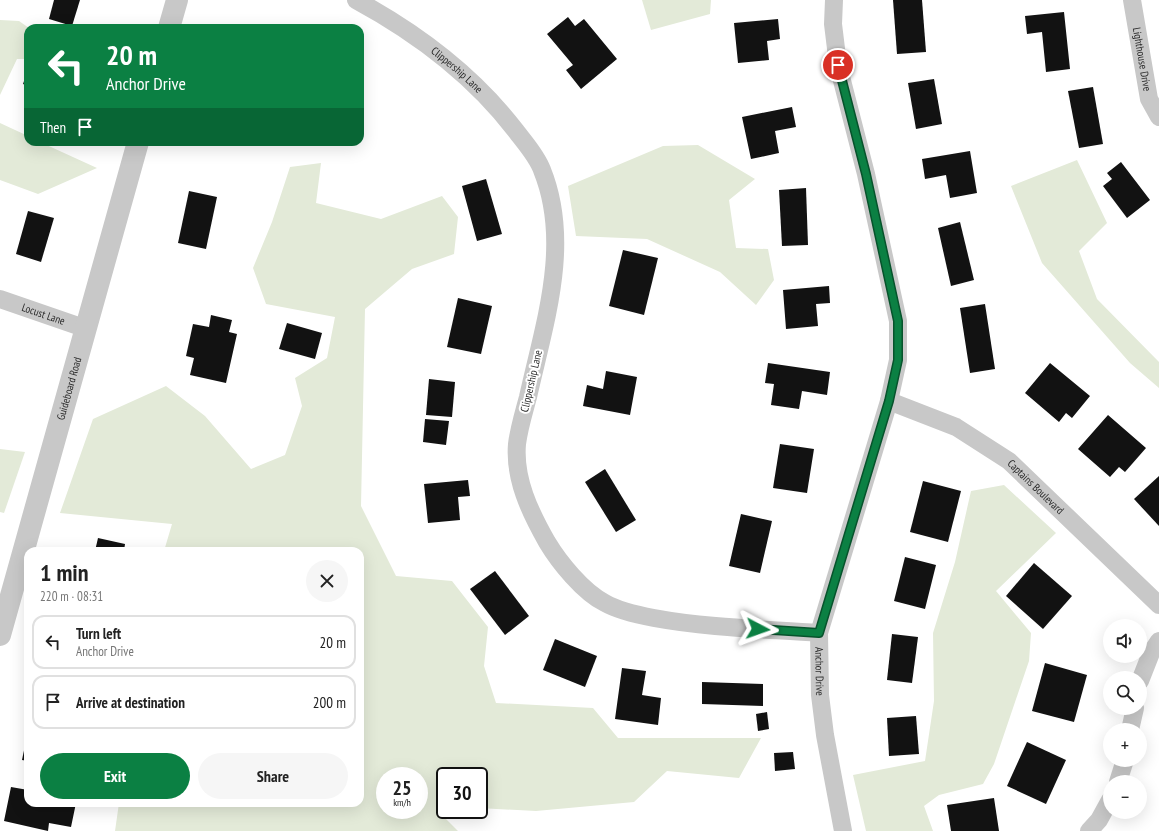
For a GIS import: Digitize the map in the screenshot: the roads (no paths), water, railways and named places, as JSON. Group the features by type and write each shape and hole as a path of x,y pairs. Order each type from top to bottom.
{"street":[{"path":"170,24 177,0"},
{"name":"Clippership Lane","path":"356,0 414,35 459,69 500,110 542,168 551,196 556,236 554,279 517,444 520,479 531,515 555,555 585,588 604,603 638,614 682,623 819,633"},
{"name":"Anchor Drive","path":"834,0 833,24 838,65 866,174 898,321 898,360 889,401 819,633 820,695 825,735 843,831"},
{"name":"Lighthouse Drive","path":"1132,0 1149,99 1159,117"},
{"name":"Guideboard Road","path":"25,547 137,146"},
{"name":"Locust Lane","path":"0,299 86,329"},
{"name":"Captains Boulevard","path":"889,401 956,427 1009,461 1159,605"},
{"name":"Guideboard Road","path":"0,636 24,550"},
{"path":"1144,671 1151,653 1159,641"},
{"path":"1089,831 1099,820 1103,813"}]}
